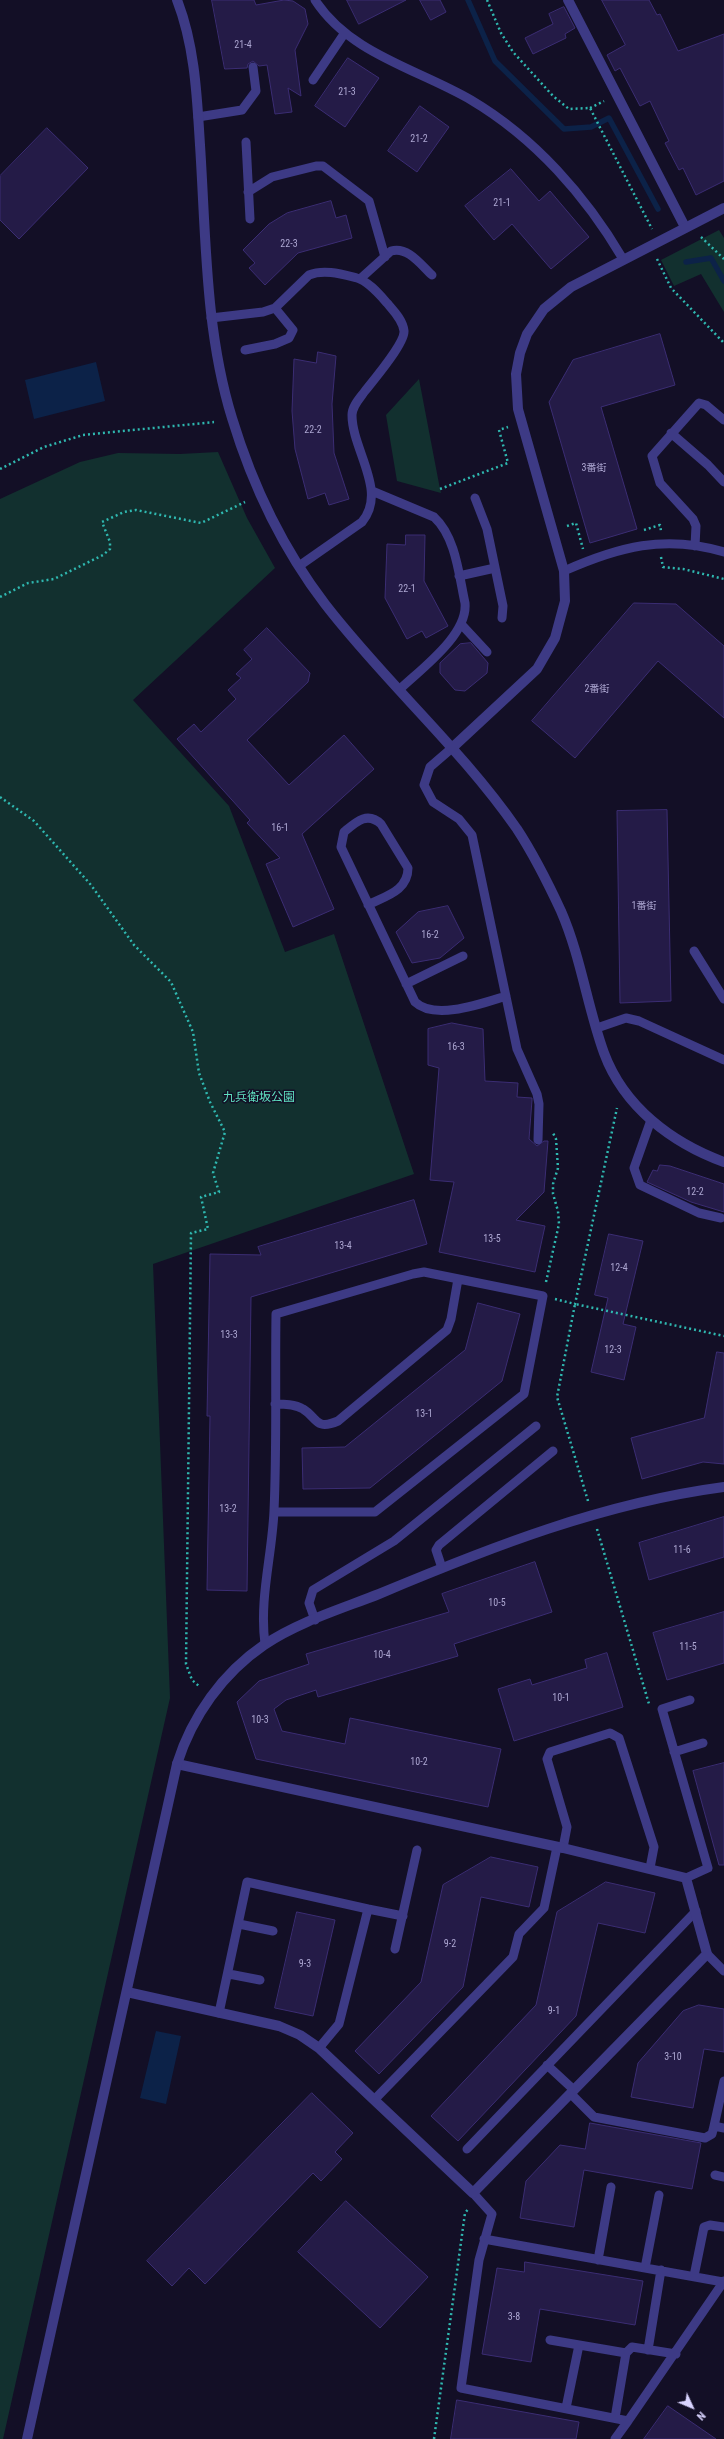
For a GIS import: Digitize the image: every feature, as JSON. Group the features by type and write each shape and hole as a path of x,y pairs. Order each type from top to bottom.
{"street":[{"path":"177,0 189,39 198,117 211,318 225,396 246,462 260,495 299,566 337,618 399,690 452,748 503,810 541,869 572,938 597,1028 612,1071 636,1106 651,1120 681,1142 724,1162"},
{"path":"568,0 685,227"},
{"path":"452,748 528,678 544,660 560,627 565,601 564,571 518,409 515,388 518,363 527,334 544,309 571,287 724,208"},
{"path":"27,2439 177,1764 187,1736 211,1696 235,1670 265,1644 315,1620 442,1568 534,1532 601,1511 665,1496 724,1487"},
{"path":"127,1992 290,2029 319,2048 375,2099 473,2193 707,1954 686,1878 560,1847 177,1764"}],"lane":[{"path":"315,0 323,13 344,34 472,101 536,150 579,194 602,223 623,259"},
{"path":"313,80 344,34"},
{"path":"198,117 242,110 247,106 256,92 253,67"},
{"path":"246,142 250,218"},
{"path":"248,192 272,177 316,166 323,166 369,201 384,257"},
{"path":"360,279 391,251 404,250 432,275"},
{"path":"211,318 263,312 275,308 309,275 316,272 334,273 360,279 390,306 402,323 404,332 394,353 354,407 352,415 356,436 372,491 370,507 362,522 299,566"},
{"path":"246,350 275,344 289,338 293,330 275,308"},
{"path":"695,546 696,526 693,519 660,483 652,456 699,403 706,405 724,420"},
{"path":"672,433 708,465 724,482"},
{"path":"372,491 434,517 440,523 453,552 466,611 461,624 447,643 399,690"},
{"path":"475,498 487,529 503,606 502,618"},
{"path":"564,571 600,556 625,548 668,543 695,546 724,552"},
{"path":"459,576 495,568"},
{"path":"461,624 487,652"},
{"path":"452,748 430,767 424,786 433,802 459,819 472,835 517,1049 537,1094 539,1123 538,1140"},
{"path":"368,905 402,888 408,875 408,868 381,824 375,819 368,817 361,819 344,832 341,840 341,848 368,905 415,1002 429,1010 460,1008 506,996"},
{"path":"694,952 724,999"},
{"path":"406,984 464,956"},
{"path":"597,1028 626,1018 639,1021 724,1060"},
{"path":"651,1120 634,1168 640,1186 699,1213 721,1218"},
{"path":"265,1644 262,1620 264,1591 274,1512 276,1314 424,1272 543,1296 524,1394 375,1512 274,1512"},
{"path":"275,1404 295,1405 304,1409 314,1421 321,1424 330,1424 338,1421 447,1330 451,1320 458,1279"},
{"path":"315,1620 309,1603 313,1590 394,1540 536,1426"},
{"path":"442,1568 436,1550 439,1545 553,1451"},
{"path":"686,1878 708,1868 662,1709 690,1700"},
{"path":"375,2099 513,1957 520,1934 544,1908 560,1847 567,1827 547,1759 550,1752 610,1733 619,1738 654,1847 650,1868"},
{"path":"674,1752 703,1743"},
{"path":"395,1949 417,1850"},
{"path":"219,2013 229,1974 248,1882 403,1916"},
{"path":"319,2048 338,2024 368,1909"},
{"path":"466,2149 696,1911"},
{"path":"239,1924 273,1931"},
{"path":"707,1954 724,1971"},
{"path":"229,1974 260,1980"},
{"path":"547,2065 594,2117 705,2138 712,2134 724,2081"},
{"path":"714,2126 724,2128"},
{"path":"598,2260 611,2187"},
{"path":"473,2193 492,2214 478,2260 461,2388 628,2421"},
{"path":"645,2268 659,2195"},
{"path":"694,2276 704,2227 710,2225 724,2228"},
{"path":"484,2240 724,2281 676,2354 615,2439"},
{"path":"648,2350 660,2270"},
{"path":"550,2340 626,2353"},
{"path":"566,2408 579,2345"},
{"path":"615,2418 626,2353 632,2347 676,2354"}],"path":[{"path":"487,0 501,33 513,52 553,96 570,108 590,108 595,115 652,229"},
{"path":"701,237 724,259"},
{"path":"656,259 671,288 724,343"},
{"path":"0,468 44,448 83,435 214,422"},
{"path":"440,489 508,463 499,430 508,427"},
{"path":"0,596 28,583 54,578 103,556 110,549 110,542 102,522 124,512 136,510 202,523 245,502"},
{"path":"567,526 576,523 584,550 591,548"},
{"path":"637,532 660,525 662,531"},
{"path":"661,558 663,567 683,569 724,579"},
{"path":"0,797 34,821 91,885 134,945 171,982 193,1032 199,1073 210,1102 225,1132 213,1173 218,1192 201,1197 208,1229 191,1233 186,1664 192,1680 200,1687"},
{"path":"557,1397 575,1304 617,1108"},
{"path":"539,1123 551,1129 556,1139 558,1168 553,1184 553,1194 558,1212 559,1224 543,1296 724,1336"},
{"path":"434,2439 465,2214 469,2207"}],"green space":[{"path":"719,230 724,238 724,312 701,274 674,286 661,260"},
{"path":"419,379 441,493 397,481 386,415"},
{"name":"九兵衛坂公園","path":"218,452 247,518 275,568 133,700 229,806 285,952 334,934 414,1174 153,1264 170,1698 3,2439 0,2439 0,499 80,462 118,453 180,454"}],"water":[{"path":"96,362 105,401 34,419 25,380"},
{"path":"156,2031 181,2036 166,2104 140,2098"}],"building":[{"path":"212,0 254,0 256,5 284,0 293,1 305,9 308,24 295,50 301,96 288,88 292,112 275,114 267,65 259,66 253,61 248,64 247,68 225,69"},
{"path":"347,0 406,0 359,24"},
{"path":"420,0 440,0 446,12 431,20"},
{"path":"602,0 649,0 657,15 660,14 678,51 724,34 724,181 696,195 683,168 679,170 665,143 669,141 650,101 640,106 620,68 615,71 607,55 625,45"},
{"path":"564,7 575,28 565,34 566,38 533,54 525,38 553,24 549,14"},
{"path":"348,58 379,78 345,127 315,106"},
{"path":"420,106 449,127 417,172 388,151"},
{"path":"47,128 88,168 19,239 0,220 0,176"},
{"path":"511,169 539,201 550,191 589,237 551,269 512,224 494,240 465,206"},
{"path":"331,201 336,218 346,215 352,238 298,253 265,285 249,268 255,263 243,250 269,224 287,213"},
{"path":"660,334 675,385 601,407 637,529 590,543 549,402 573,360"},
{"path":"318,352 336,356 332,404 334,453 349,499 329,505 325,493 308,499 295,449 292,411 294,359 316,363"},
{"path":"406,535 425,535 424,581 448,626 426,638 422,631 407,639 385,598 387,544 405,545"},
{"path":"634,603 676,604 724,646 724,718 658,661 575,758 532,721"},
{"path":"267,628 310,673 308,682 247,740 289,785 344,735 374,769 302,834 334,909 293,927 266,864 280,858 247,823 250,820 177,739 194,724 201,732 236,699 228,690 241,678 236,674 252,659 244,650"},
{"path":"471,643 488,663 487,673 465,691 455,690 440,673 440,663 460,644"},
{"path":"667,810 671,1001 620,1003 617,811"},
{"path":"448,906 464,938 440,958 412,963 396,932 418,912"},
{"path":"452,1023 483,1029 485,1081 518,1083 517,1097 532,1098 529,1139 537,1146 544,1141 548,1141 544,1192 516,1220 545,1226 535,1272 439,1252 454,1182 430,1180 439,1068 428,1065 428,1029"},
{"path":"660,1165 670,1166 724,1184 724,1212 691,1202 647,1182 653,1170 657,1171"},
{"path":"414,1200 427,1244 251,1297 247,1591 207,1590 210,1416 207,1416 210,1254 261,1255 258,1247"},
{"path":"609,1234 643,1241 623,1324 636,1327 624,1380 591,1372 608,1298 595,1295"},
{"path":"478,1303 520,1314 502,1381 370,1488 303,1489 302,1448 345,1447 465,1350"},
{"path":"717,1352 724,1353 724,1464 703,1462 642,1479 631,1438 704,1418"},
{"path":"724,1517 724,1557 649,1580 639,1543"},
{"path":"535,1562 552,1612 454,1644 458,1656 318,1697 316,1690 286,1700 274,1709 282,1731 345,1744 350,1718 501,1749 488,1807 256,1759 237,1702 259,1681 309,1664 306,1654 449,1612 442,1594"},
{"path":"724,1612 724,1663 667,1680 653,1633"},
{"path":"607,1653 623,1707 514,1741 498,1689 530,1679 532,1685 587,1668 585,1660"},
{"path":"724,1763 724,1865 719,1865 693,1771"},
{"path":"491,1857 538,1867 529,1907 481,1897 463,1987 379,2074 355,2051 421,1982 443,1885"},
{"path":"606,1882 655,1893 645,1933 598,1923 576,2016 458,2141 431,2116 536,2005 557,1912"},
{"path":"297,1912 335,1920 313,2016 275,2008"},
{"path":"699,2005 724,2009 724,2052 704,2049 693,2108 631,2097 638,2063 683,2011"},
{"path":"312,2093 353,2133 335,2152 342,2159 321,2181 313,2173 205,2284 189,2268 172,2286 147,2261"},
{"path":"590,2123 701,2143 692,2189 584,2170 574,2227 520,2218 526,2181 560,2145 585,2149"},
{"path":"346,2201 428,2277 380,2328 298,2252"},
{"path":"525,2262 643,2281 635,2325 540,2309 531,2362 482,2354 497,2268 524,2272"},
{"path":"457,2400 579,2422 576,2439 451,2439"},
{"path":"668,2406 716,2439 644,2439"}],"waterway":[{"path":"468,0 495,61 564,129 591,127 609,118 658,209"},
{"path":"686,262 711,258 724,281"}]}
